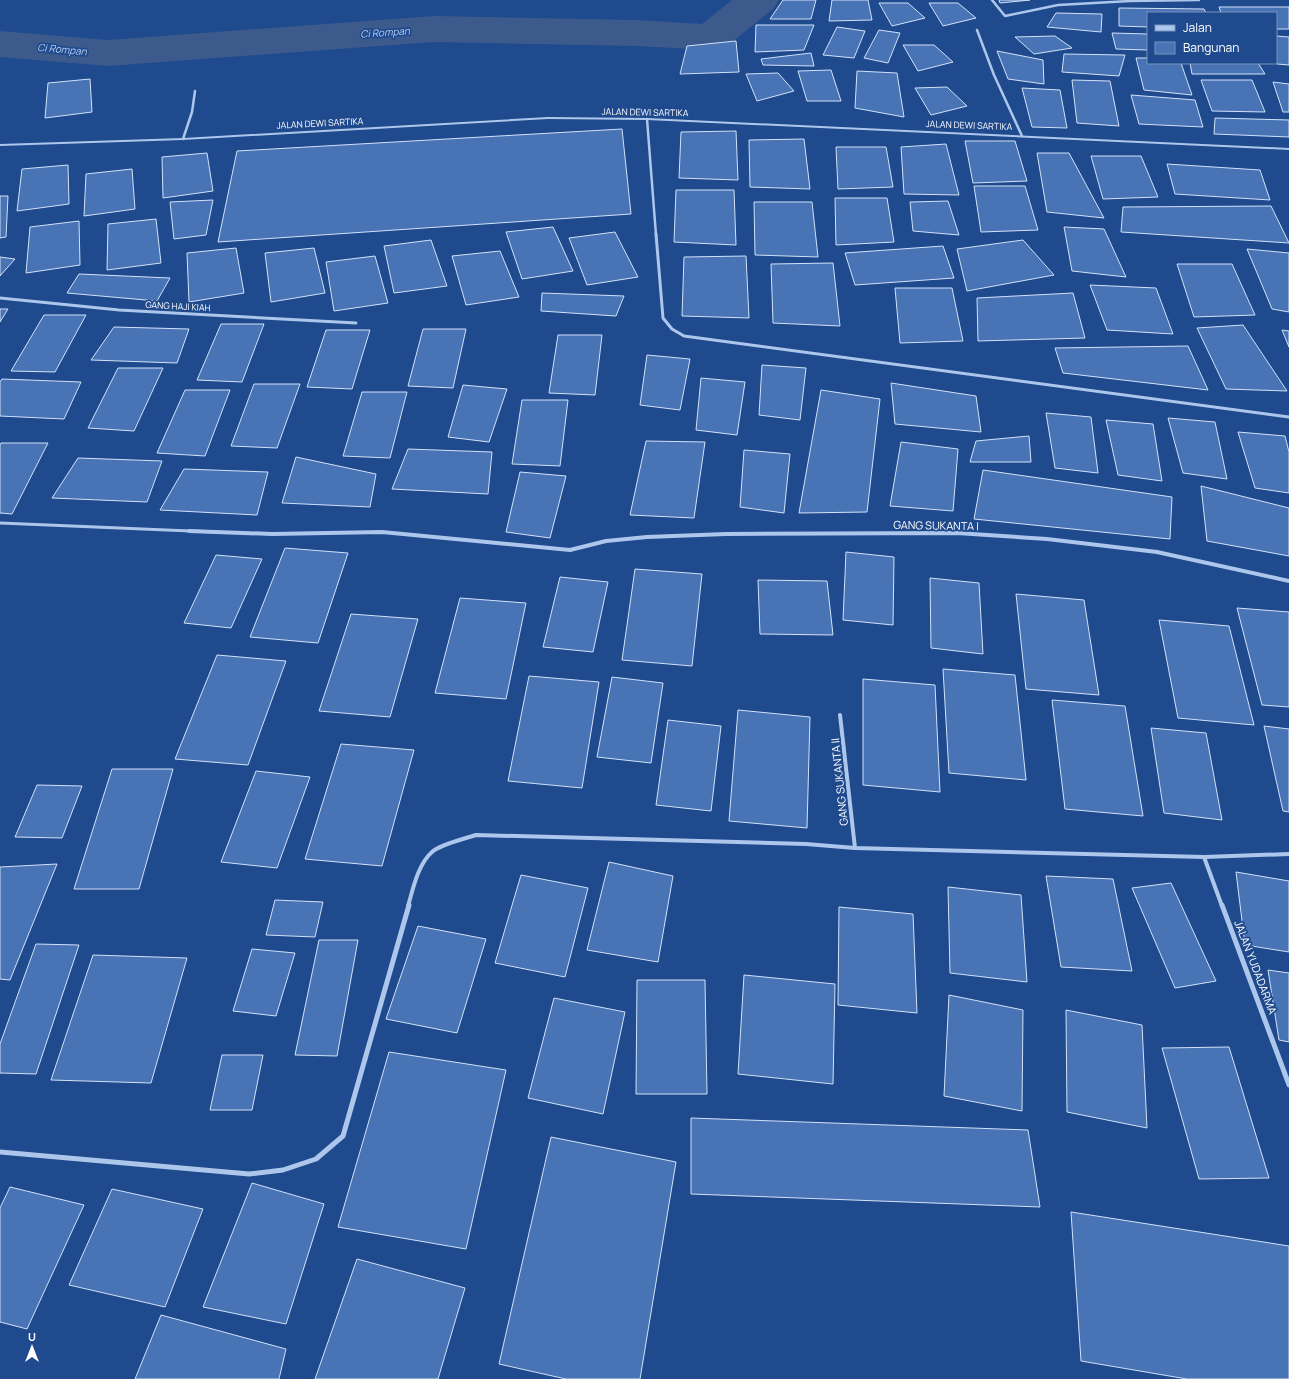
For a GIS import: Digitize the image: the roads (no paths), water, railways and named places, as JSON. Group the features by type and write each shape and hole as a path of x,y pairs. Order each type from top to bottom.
{"street":[{"path":"992,0 1005,16 1058,5 1130,1 1199,0"},
{"path":"977,30 994,75 1022,136"},
{"path":"183,139 192,112 195,92"},
{"name":"JALAN DEWI SARTIKA","path":"0,145 183,139 548,118 647,119 1289,149"},
{"path":"647,119 663,318 668,327 674,332 692,337 1289,417"},
{"name":"GANG HAJI KIAH","path":"0,298 119,310 356,323"},
{"name":"GANG SUKANTA I","path":"0,523 272,534 382,532 570,550 606,541 647,537 726,534 957,533 1047,539 1157,552 1254,572 1289,581"},
{"name":"GANG SUKANTA II","path":"840,715 855,848"},
{"path":"0,1152 249,1174 283,1170 316,1158 343,1136 418,872 432,852 453,842 476,835 806,844 855,848 1204,857 1289,854"},
{"name":"JALAN YUDADARMA","path":"1204,857 1289,1085"}],"waterway":[{"name":"Ci Rompan","path":"0,44 108,53 434,29 636,33 712,37 758,0"}]}
